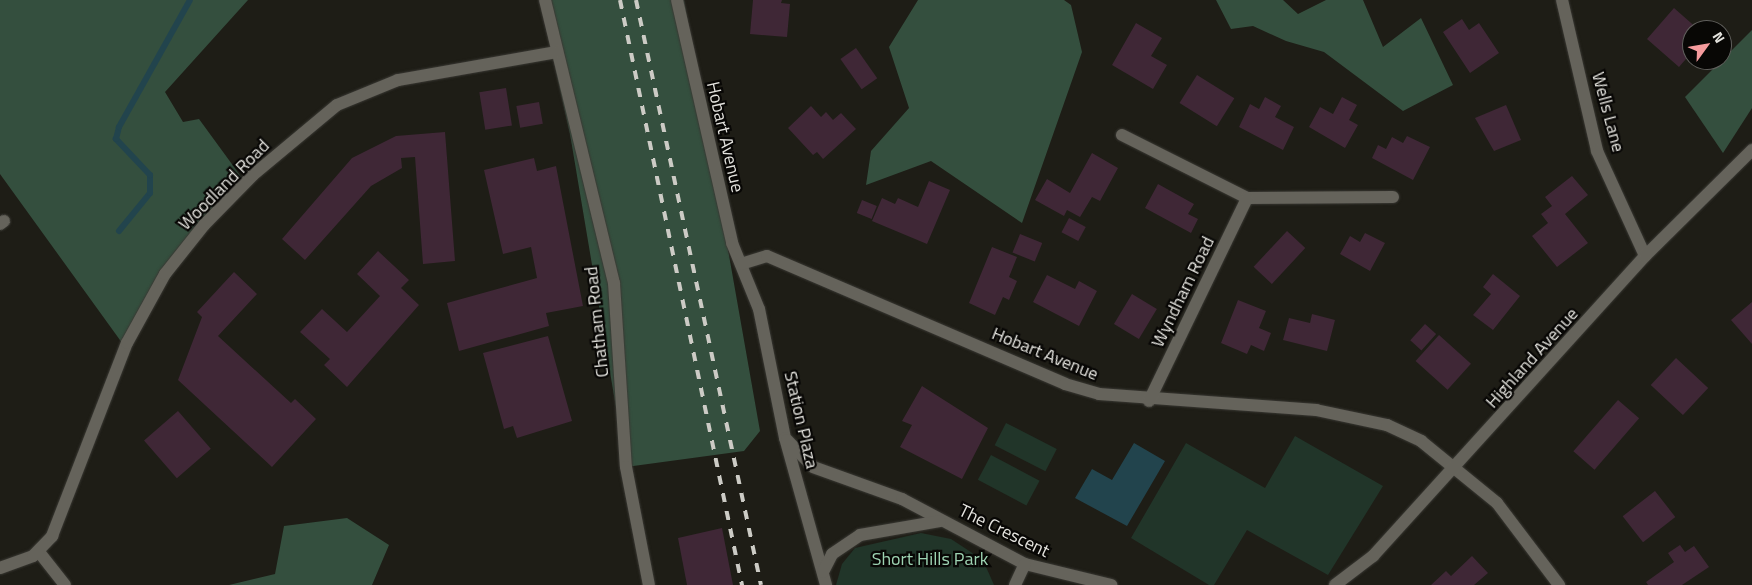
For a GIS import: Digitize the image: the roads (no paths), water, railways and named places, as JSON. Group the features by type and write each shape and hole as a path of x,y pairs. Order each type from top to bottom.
{"street":[{"name":"Chatham Road","path":"545,0 556,52 614,283 626,467 649,585"},
{"name":"Hobart Avenue","path":"677,0 732,244 742,264 767,256 1065,384 1099,394 1149,401 1316,410 1366,418 1421,441 1457,468 1497,503 1559,585"},
{"name":"Wells Lane","path":"1562,0 1597,151 1645,256"},
{"name":"Woodland Road","path":"39,552 60,520 125,347 166,274 204,225 253,175 337,105 398,80 556,52"},
{"path":"1122,135 1247,198 1393,197"},
{"name":"Highland Avenue","path":"1335,585 1373,556 1457,468 1645,256 1752,150"},
{"name":"Wyndham Road","path":"1149,401 1247,198"},
{"name":"Station Plaza","path":"742,264 758,309 785,438 826,585"},
{"name":"The Crescent","path":"785,438 813,467 902,499 940,521 964,530 1025,564 1111,585"},
{"name":"The Crescent","path":"822,572 832,554 860,534 940,521"},
{"path":"0,568 39,552 66,585"},
{"path":"1015,585 1025,564"}],"water":[{"path":"1134,443 1165,461 1127,526 1075,498 1092,469 1112,480"}],"waterway":[{"path":"119,231 150,193 150,175 116,139 119,127 190,0"}],"railway":[{"path":"620,0 742,585"},
{"path":"636,0 761,585"}],"park label":[{"name":"Short Hills Park","path":"930,559"}]}
